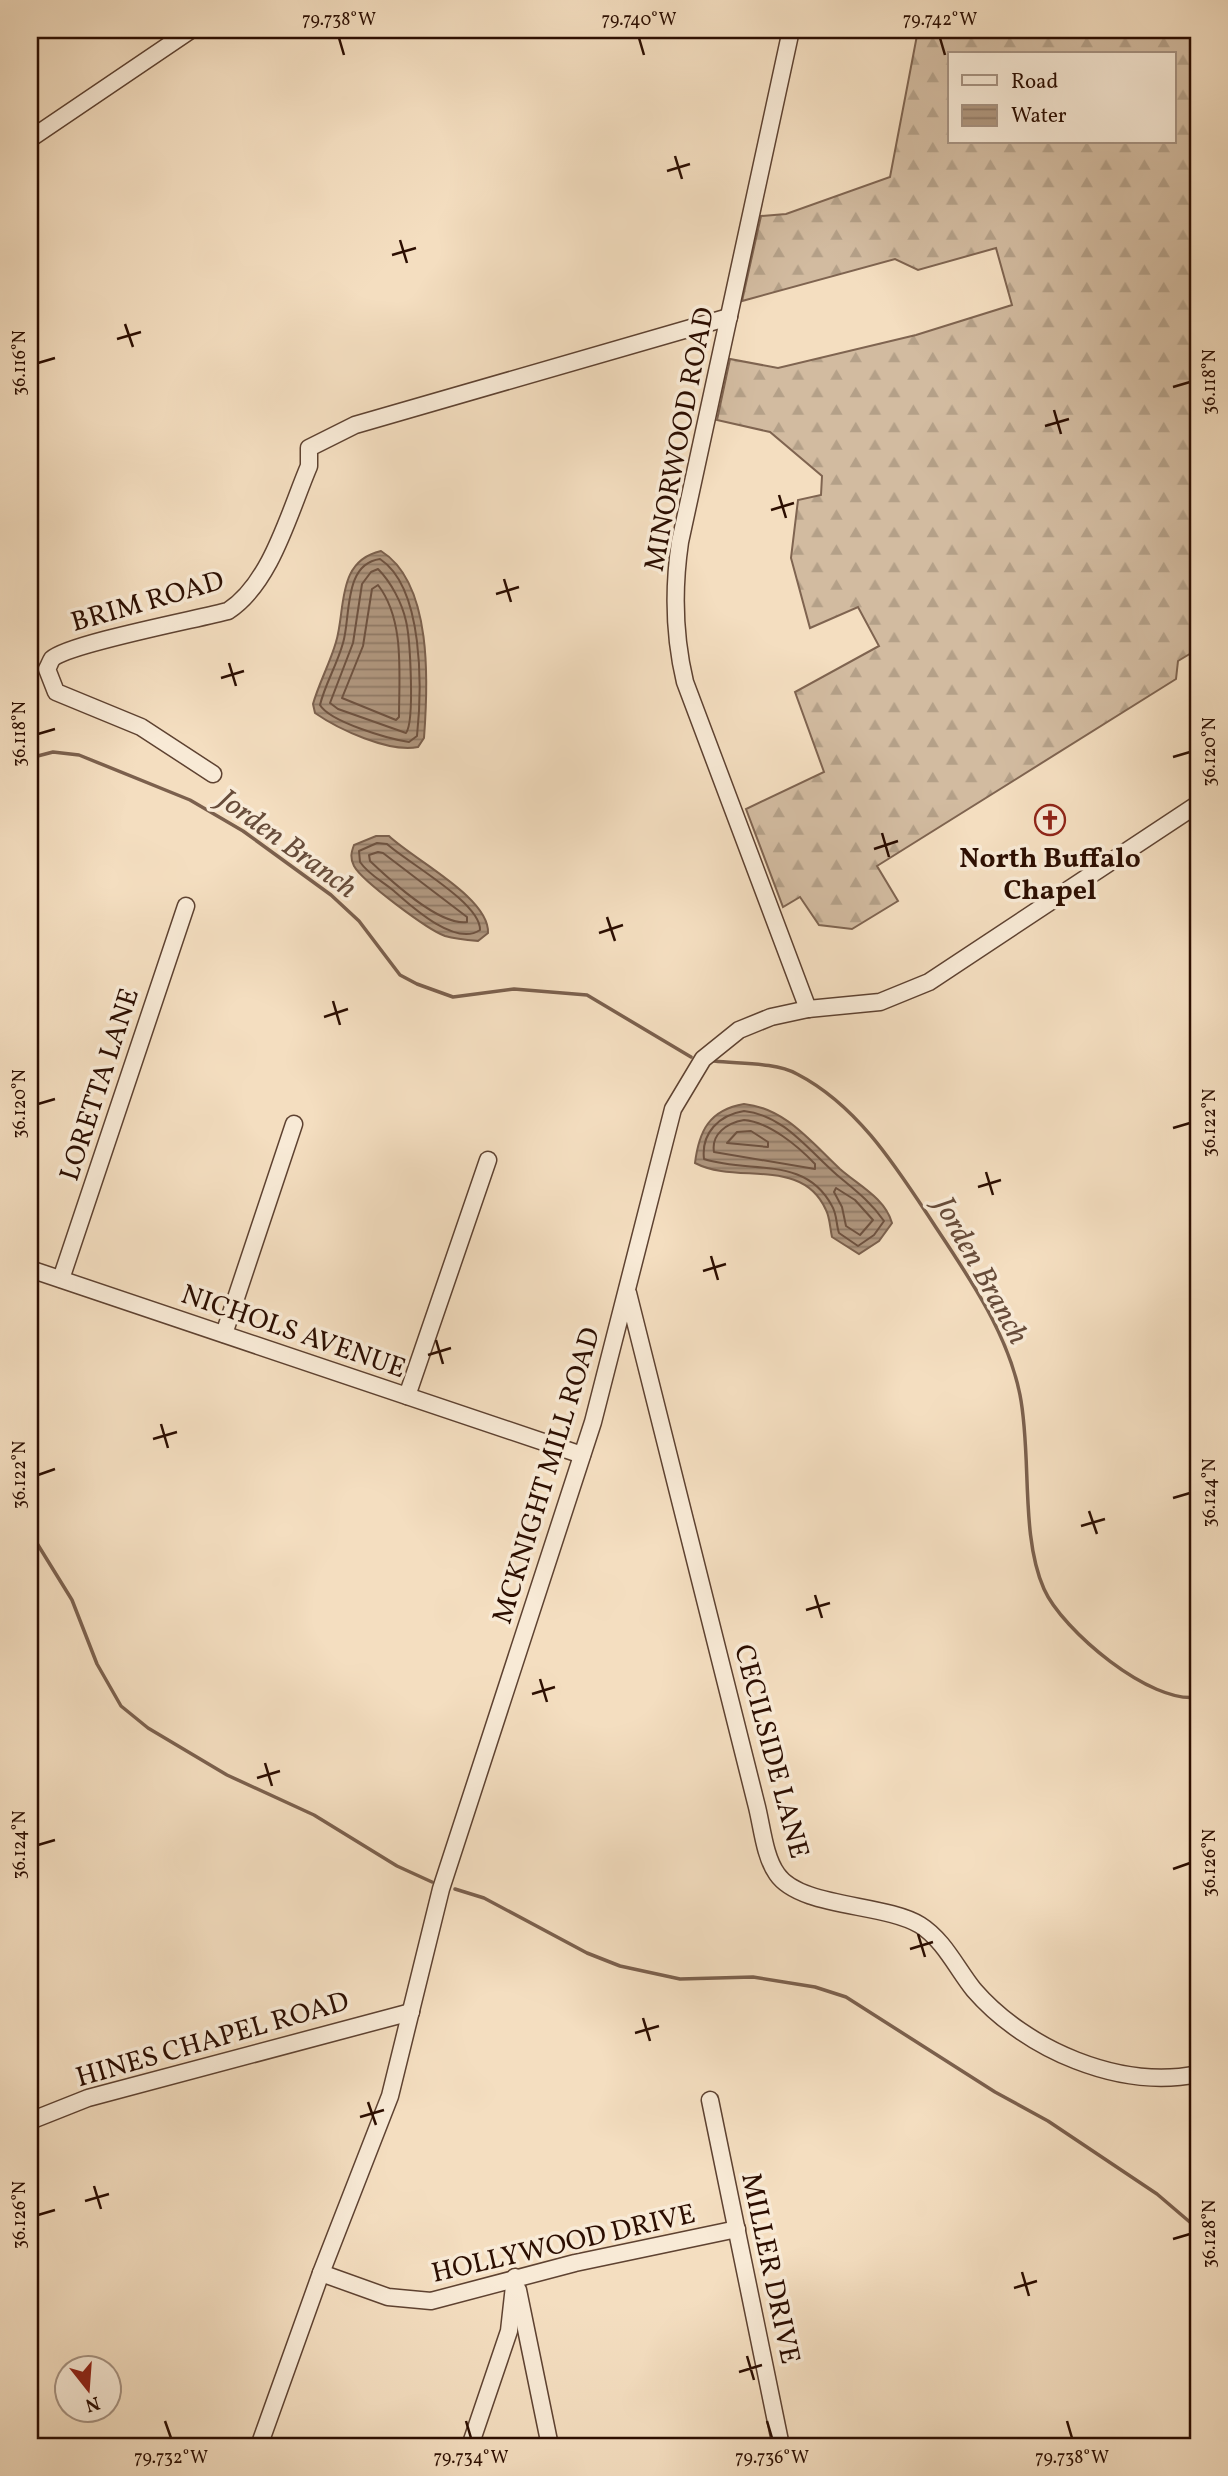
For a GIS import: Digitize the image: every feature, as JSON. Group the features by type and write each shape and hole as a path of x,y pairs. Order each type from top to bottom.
{"street":[{"name":"MINORWOOD ROAD","path":"791,30 680,542 675,592 678,643 694,709 808,1009"},
{"path":"30,139 183,32"},
{"name":"BRIM ROAD","path":"213,774 141,727 55,692 47,669 52,659 66,651 106,640 228,611 242,601 262,576 309,466 309,448 355,425 729,317"},
{"name":"MCKNIGHT MILL ROAD","path":"259,2446 321,2273 390,2096 456,1841 582,1455 627,1291 666,1131 689,1078 711,1051 739,1030 771,1017 808,1009 880,1003 929,982 1198,804"},
{"name":"LORETTA LANE","path":"61,1279 186,906"},
{"path":"224,1334 294,1124"},
{"path":"407,1395 488,1160"},
{"name":"NICHOLS AVENUE","path":"30,1269 582,1455"},
{"name":"CECILSIDE LANE","path":"627,1291 763,1829 777,1875 796,1890 917,1923 937,1940 989,2004 1016,2026 1063,2054 1141,2078 1198,2074"},
{"name":"HINES CHAPEL ROAD","path":"30,2121 88,2098 411,2012"},
{"name":"MILLER DRIVE","path":"710,2100 781,2446"},
{"name":"HOLLYWOOD DRIVE","path":"321,2273 388,2297 416,2301 445,2298 515,2277 737,2229"},
{"path":"470,2446 509,2332 515,2277"},
{"path":"515,2277 550,2446"}],"green space":[{"path":"918,30 1198,30 1198,649 1178,661 1176,679 877,866 898,901 852,929 819,925 800,897 783,907 746,809 824,772 795,692 879,646 858,607 810,628 791,558 798,500 821,495 822,476 770,432 717,420 730,359 778,368 916,335 1012,305 996,248 918,270 895,259 742,301 761,216 786,214 890,177"}],"water":[{"path":"381,551 398,566 410,586 419,610 424,637 426,691 424,738 418,747 393,746 364,738 315,713 313,704 336,642 345,588 350,575 356,565 367,556"},
{"path":"376,836 389,836 449,880 477,906 485,920 488,933 478,941 445,936 411,915 369,882 354,866 352,853 354,845"},
{"path":"744,1104 759,1107 785,1119 877,1199 892,1223 879,1241 859,1254 832,1237 826,1210 815,1193 801,1183 785,1177 730,1172 695,1163 699,1141 708,1124 722,1111"}],"waterway":[{"name":"Jorden Branch","path":"30,758 53,752 79,755 190,800 243,831 331,895 359,921 400,975 417,984 453,997 514,989 587,995 691,1057"},
{"name":"Jorden Branch","path":"714,1061 768,1065 797,1074 840,1103 891,1162 974,1286 997,1328 1014,1372 1023,1418 1032,1544 1044,1589 1069,1624 1110,1661 1157,1689 1179,1696 1198,1697"},
{"path":"30,1532 72,1600 97,1664 121,1706 148,1728 227,1775 314,1815 397,1866 432,1882"},
{"path":"455,1889 484,1898 587,1953 620,1966 680,1979 753,1977 815,1987 846,1997 995,2092 1048,2121 1157,2194 1198,2229"}],"place":[{"name":"North Buffalo Chapel","path":"1050,820"}]}
